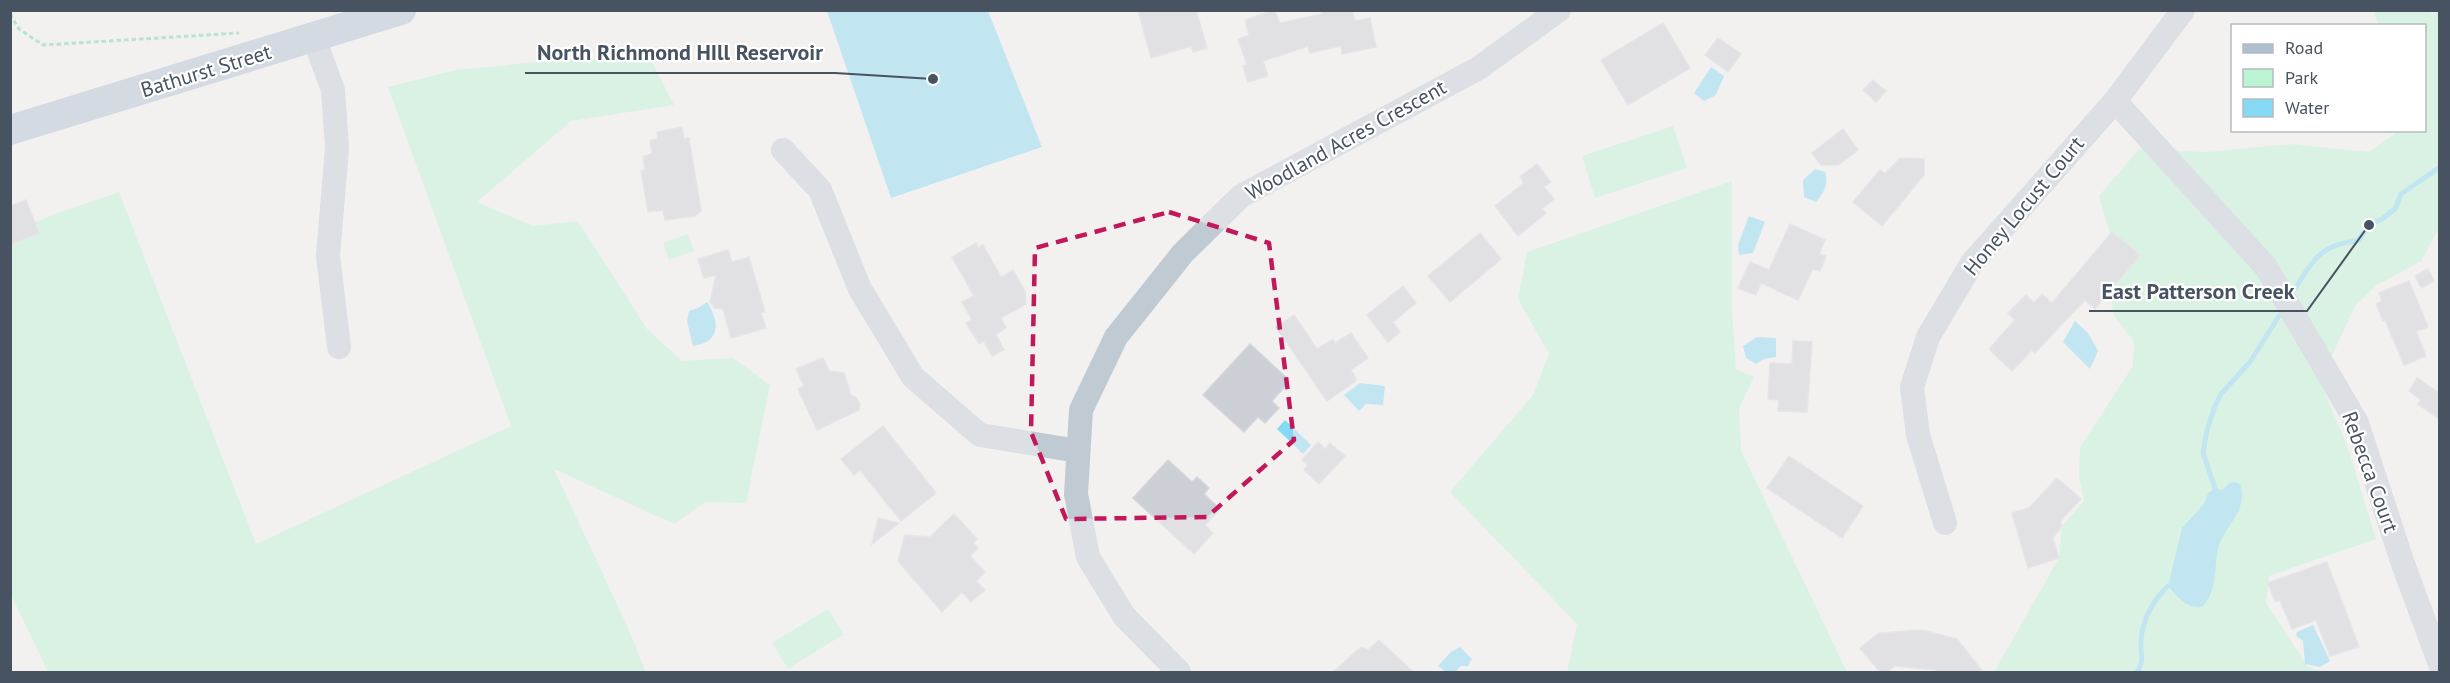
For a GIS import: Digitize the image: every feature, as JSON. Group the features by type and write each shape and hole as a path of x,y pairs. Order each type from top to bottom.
{"main road":[{"name":"Bathurst Street","path":"10,130 401,10"}],"street":[{"name":"Woodland Acres Crescent","path":"1179,672 1124,616 1088,557 1076,494 1080,410 1116,337 1183,253 1241,196 1479,68 1559,10"},
{"name":"Honey Locust Court","path":"1945,523 1918,435 1912,387 1928,337 1972,263 2115,101 2183,10"},
{"path":"314,38 333,90 337,148 328,256 339,347"},
{"name":"Rebecca Court","path":"2115,101 2266,267 2357,423 2403,564 2439,664"},
{"path":"783,150 820,190 860,289 913,377 980,435 1078,451"}],"path":[{"path":"10,14 19,28 43,45 239,33"}],"highlighted area":[{"path":"1169,212 1269,243 1294,440 1207,517 1066,519 1031,432 1035,248"}],"green space":[{"path":"2374,11 2430,11 2432,15 2434,11 2439,11 2439,238 2437,232 2421,261 2377,285 2355,306 2320,381 2348,448 2376,539 2269,576 2266,603 2308,667 2323,672 1994,672 2059,558 2062,526 2084,501 2079,476 2080,447 2133,366 2134,342 2113,314 2110,280 2117,259 2099,196 2139,149 2207,152 2290,144 2369,152 2397,132 2426,132 2426,24 2378,24"},
{"path":"557,60 651,60 674,105 571,121 477,202 533,226 578,221 647,329 682,361 733,358 770,385 746,503 705,502 674,524 554,469 646,672 48,672 11,595 11,233 52,215 119,192 256,544 511,426 388,87 456,70"},
{"path":"1673,126 1687,168 1595,198 1582,156"},
{"path":"1732,181 1732,311 1736,369 1754,377 1739,409 1741,450 1847,672 1567,672 1577,624 1450,492 1533,395 1549,354 1518,299 1527,252"},
{"path":"688,234 694,251 669,260 663,243"},
{"path":"828,609 844,634 788,669 772,643"}],"water":[{"path":"827,11 988,11 1042,147 891,198"},
{"path":"1711,67 1724,76 1716,95 1704,101 1694,93"},
{"path":"1815,169 1825,172 1826,180 1823,191 1816,202 1804,197 1803,180"},
{"path":"1749,216 1765,222 1753,253 1739,255 1738,245"},
{"path":"707,302 716,324 715,330 709,340 693,346 687,321 689,311"},
{"path":"2075,321 2088,333 2098,351 2090,369 2063,342"},
{"path":"1757,337 1776,338 1776,357 1764,359 1756,364 1746,358 1743,346"},
{"path":"1360,383 1385,386 1383,405 1366,404 1359,411 1344,395"},
{"path":"1285,420 1311,445 1303,454 1277,429"},
{"path":"2235,482 2240,484 2241,502 2239,510 2219,545 2211,593 2202,607 2191,606 2179,598 2168,586 2182,528 2204,504 2208,493 2215,488 2222,490"},
{"path":"2313,625 2330,661 2320,667 2305,664 2303,641 2296,636 2297,632"},
{"path":"1460,647 1472,659 1468,666 1461,666 1455,672 1446,672 1438,666 1451,652"}],"building":[{"path":"1138,10 1196,10 1207,48 1193,52 1191,46 1151,58"},
{"path":"1274,10 1280,23 1322,14 1321,10 1352,10 1355,21 1370,18 1376,47 1342,54 1341,46 1310,53 1308,46 1263,61 1268,76 1248,82 1243,66 1247,65 1238,39 1249,35 1245,20"},
{"path":"1663,23 1690,68 1628,105 1601,60"},
{"path":"1718,38 1741,54 1728,72 1705,55"},
{"path":"1873,80 1886,91 1876,102 1863,90"},
{"path":"682,127 684,139 689,138 701,211 695,216 665,220 663,210 648,212 641,171 645,170 643,156 652,154 650,140 658,139 657,132"},
{"path":"1843,129 1858,150 1838,165 1821,165 1812,153"},
{"path":"1900,158 1924,159 1924,175 1882,226 1853,202 1880,170 1885,174"},
{"path":"1537,164 1551,182 1544,187 1554,199 1542,209 1546,213 1518,236 1495,206 1524,183 1520,177"},
{"path":"26,200 39,233 10,245 10,206"},
{"path":"1790,224 1825,240 1819,254 1826,256 1820,271 1813,269 1798,300 1761,283 1756,295 1738,288 1750,262 1769,270"},
{"path":"2112,232 2140,255 2095,309 2085,300 2035,353 2032,350 2012,371 1989,349 2015,320 2008,313 2026,295 2034,303 2042,294 2052,303"},
{"path":"1480,233 1501,259 1450,302 1428,276"},
{"path":"976,243 978,248 983,245 1001,277 1013,270 1025,291 1026,304 1001,318 1006,328 996,334 1004,350 992,356 984,341 979,344 966,323 972,320 962,302 974,296 952,257"},
{"path":"728,250 732,262 749,257 765,312 761,313 766,328 731,338 723,309 715,308 710,302 716,275 704,278 698,259"},
{"path":"2428,269 2434,281 2421,288 2415,276"},
{"path":"2409,281 2428,327 2416,331 2426,356 2404,365 2376,304 2382,301 2379,293"},
{"path":"1403,286 1416,303 1393,322 1400,332 1388,342 1367,315"},
{"path":"1294,315 1317,349 1333,339 1335,343 1351,333 1368,358 1351,370 1357,380 1327,401 1276,327"},
{"path":"1793,341 1812,342 1807,412 1778,411 1779,400 1768,399 1770,363 1792,364"},
{"path":"1250,344 1290,381 1272,401 1279,408 1265,423 1258,417 1244,432 1203,395"},
{"path":"823,358 829,371 844,373 851,395 857,398 860,405 859,410 817,430 798,389 804,386 796,369"},
{"path":"2417,378 2439,393 2439,419 2418,404 2421,400 2409,391"},
{"path":"883,426 936,493 901,521 860,470 854,475 841,459"},
{"path":"1318,442 1325,449 1330,443 1345,456 1319,484 1304,470 1308,465 1302,460"},
{"path":"1789,456 1863,506 1842,538 1767,488"},
{"path":"1168,460 1192,482 1197,477 1209,488 1204,494 1220,509 1205,525 1213,533 1194,554 1133,498"},
{"path":"2057,478 2081,499 2060,521 2062,526 2053,538 2059,558 2028,568 2012,513 2029,508"},
{"path":"954,514 977,539 973,543 978,548 970,556 985,572 976,581 985,590 971,602 962,592 942,612 898,561 905,535 930,537"},
{"path":"878,518 899,523 872,544"},
{"path":"2327,562 2359,647 2330,656 2316,620 2292,629 2280,601 2275,601 2268,583"},
{"path":"1922,630 1957,639 1983,672 1938,672 1895,666 1887,672 1880,672 1860,648 1879,633"},
{"path":"1379,640 1413,672 1333,672 1361,647 1368,650"}],"waterway":[{"path":"2295,289 2319,255 2335,245 2358,241 2369,225 2395,209 2401,194 2440,167"},
{"path":"2215,488 2203,453 2207,430 2215,406 2221,394 2250,362 2279,316"},
{"path":"2137,672 2142,661 2141,641 2146,618 2153,604 2168,586"}],"place":[{"name":"North Richmond HIll Reservoir","path":"933,79"},
{"name":"East Patterson Creek","path":"2369,225"}]}
